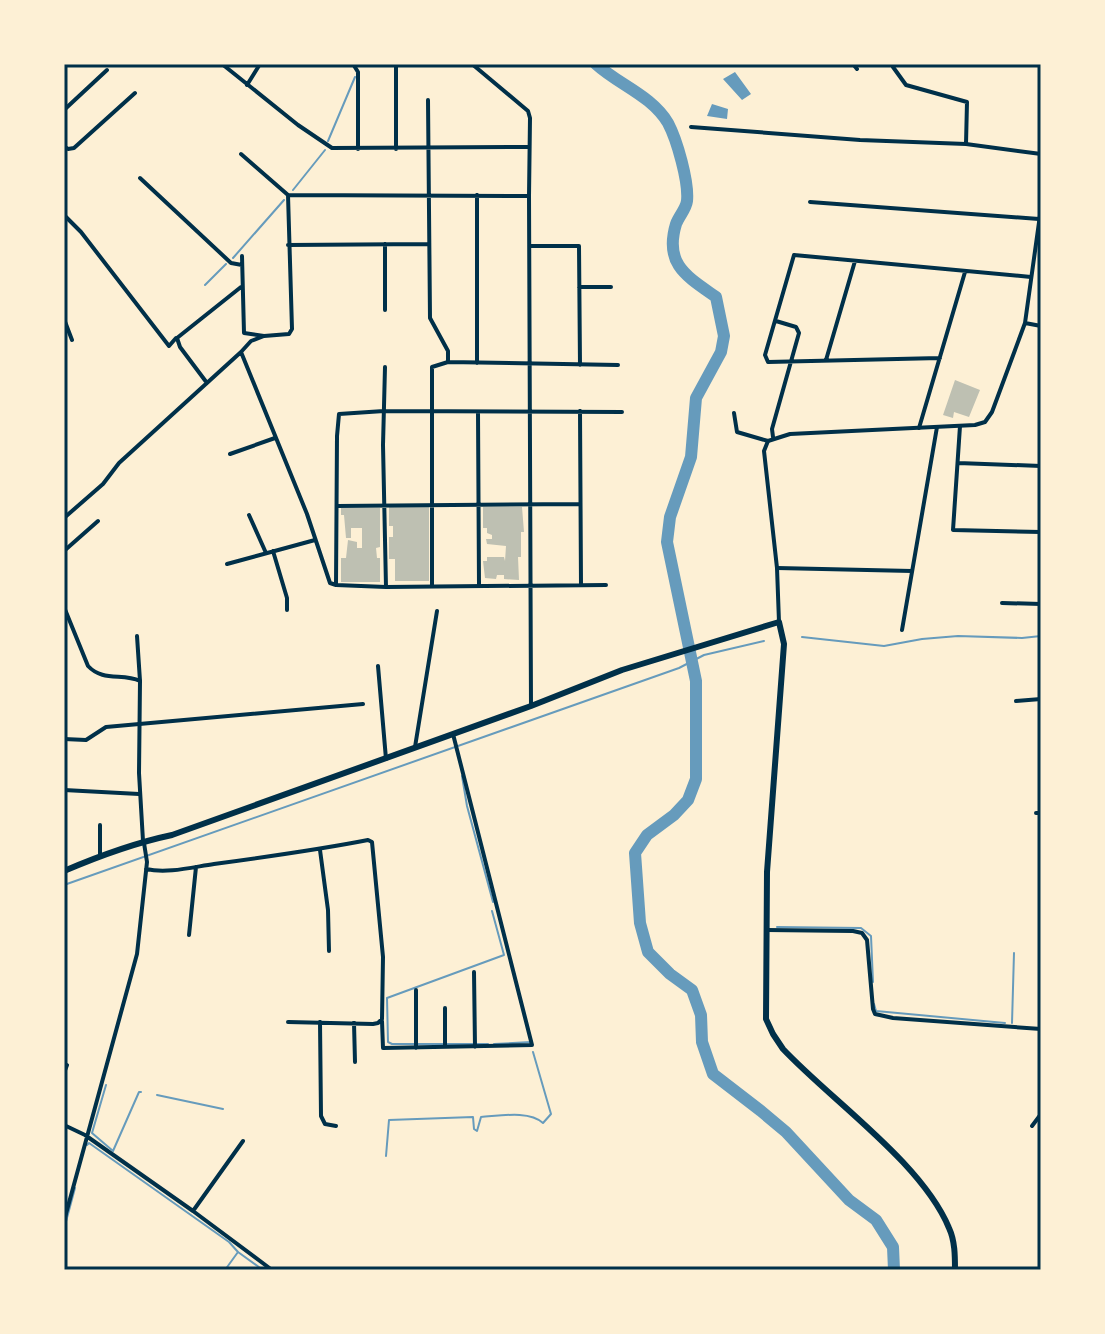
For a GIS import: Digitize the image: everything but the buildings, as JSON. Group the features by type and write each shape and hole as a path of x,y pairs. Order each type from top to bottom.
{"main road":[{"path":"64,871 100,855 172,835 415,748 454,738 622,670 779,622 784,644 769,846 766,1019 792,1059 906,1167 933,1201 949,1228 954,1244 955,1270"}],"street":[{"path":"222,64 326,146 339,149 529,147"},
{"path":"247,85 260,64"},
{"path":"353,64 358,72 358,149"},
{"path":"396,64 396,149"},
{"path":"472,64 528,111 530,118 531,706"},
{"path":"893,67 906,85 967,102 966,144"},
{"path":"64,110 107,70"},
{"path":"64,146 74,148 135,93"},
{"path":"428,100 430,318 448,351 448,362"},
{"path":"691,127 860,140 966,144 1041,154"},
{"path":"241,154 288,195 529,196"},
{"path":"140,178 231,263 242,265"},
{"path":"242,256 244,333 287,335 291,331 288,195"},
{"path":"477,195 477,363"},
{"path":"810,202 1039,219"},
{"path":"734,413 737,432 770,439 847,429 981,423 990,416 1025,323 1041,208"},
{"path":"64,215 81,232 169,346 242,286"},
{"path":"385,244 385,310"},
{"path":"288,245 429,244"},
{"path":"531,246 579,246 580,365"},
{"path":"940,358 768,362 766,358 794,255 1032,277"},
{"path":"826,360 855,261"},
{"path":"919,428 965,272"},
{"path":"579,287 611,287"},
{"path":"64,319 72,340"},
{"path":"776,321 799,330 770,439 764,451 777,568 779,622"},
{"path":"1025,323 1041,326"},
{"path":"64,518 251,341 264,336"},
{"path":"176,338 207,383"},
{"path":"241,352 259,391 330,583 386,587 606,585"},
{"path":"432,586 433,366 448,362 618,365"},
{"path":"385,367 386,587"},
{"path":"336,585 338,415 384,411 622,412"},
{"path":"580,411 581,585"},
{"path":"478,412 479,585"},
{"path":"960,426 953,530 1041,532"},
{"path":"902,630 937,427"},
{"path":"230,454 275,438"},
{"path":"958,463 1041,466"},
{"path":"337,506 580,504"},
{"path":"249,515 266,553"},
{"path":"64,551 98,521"},
{"path":"227,564 315,540"},
{"path":"273,551 287,598 287,610"},
{"path":"777,568 912,571"},
{"path":"1002,603 1041,604"},
{"path":"64,607 88,666 93,671 104,677 131,677 140,681"},
{"path":"415,748 437,611"},
{"path":"64,1221 85,1135 137,954 147,862 139,794 140,681 137,636"},
{"path":"378,666 386,759"},
{"path":"1016,701 1041,699"},
{"path":"64,739 86,740 106,727 363,704"},
{"path":"146,869 196,867 320,850 368,840 373,843 383,957 383,1048 529,1047 533,1040 454,738"},
{"path":"64,790 139,794"},
{"path":"100,825 100,855"},
{"path":"320,850 328,910 329,951"},
{"path":"189,935 196,867"},
{"path":"767,930 862,933 867,940 875,1014 1041,1029"},
{"path":"474,972 475,1047"},
{"path":"416,990 416,1048"},
{"path":"445,1008 445,1047"},
{"path":"288,1022 378,1023 382,1019"},
{"path":"320,1022 321,1116 325,1124 336,1126"},
{"path":"354,1023 355,1062"},
{"path":"64,1073 67,1065"},
{"path":"1032,1126 1041,1114"},
{"path":"64,1125 85,1135 272,1270"},
{"path":"193,1211 243,1141"}],"water":[{"path":"735,72 751,94 742,100 723,79"},
{"path":"712,104 728,109 727,119 707,116"}],"waterway":[{"path":"596,64 653,105 668,123 682,161 687,193 673,238 675,259 687,275 716,297 724,336 721,352 696,398 691,457 670,517 667,542 696,681 696,779 688,800 647,835 635,853 640,923 648,952 692,990 701,1015 702,1042 713,1074 786,1132 849,1200 876,1220 893,1247 894,1270"},
{"path":"328,141 355,77"},
{"path":"293,190 325,150"},
{"path":"233,258 284,200"},
{"path":"205,285 226,264"},
{"path":"802,637 884,646 958,636 1041,636"},
{"path":"64,885 679,668 704,655 764,641"},
{"path":"462,776 493,902"},
{"path":"488,1044 392,1044 388,1042 387,998 504,955 492,911"},
{"path":"777,927 861,928 871,936 873,982"},
{"path":"1012,1023 1014,953"},
{"path":"874,1004 876,1011 1005,1023"},
{"path":"494,1044 531,1042"},
{"path":"386,1156 389,1120 473,1117 477,1131 481,1117 522,1115 543,1123 551,1114 533,1052"},
{"path":"106,1085 92,1133 113,1151 141,1092"},
{"path":"157,1095 223,1109"},
{"path":"87,1145 89,1143 229,1242 238,1252"},
{"path":"64,1229 75,1188"},
{"path":"225,1270 238,1252 263,1270"}]}
